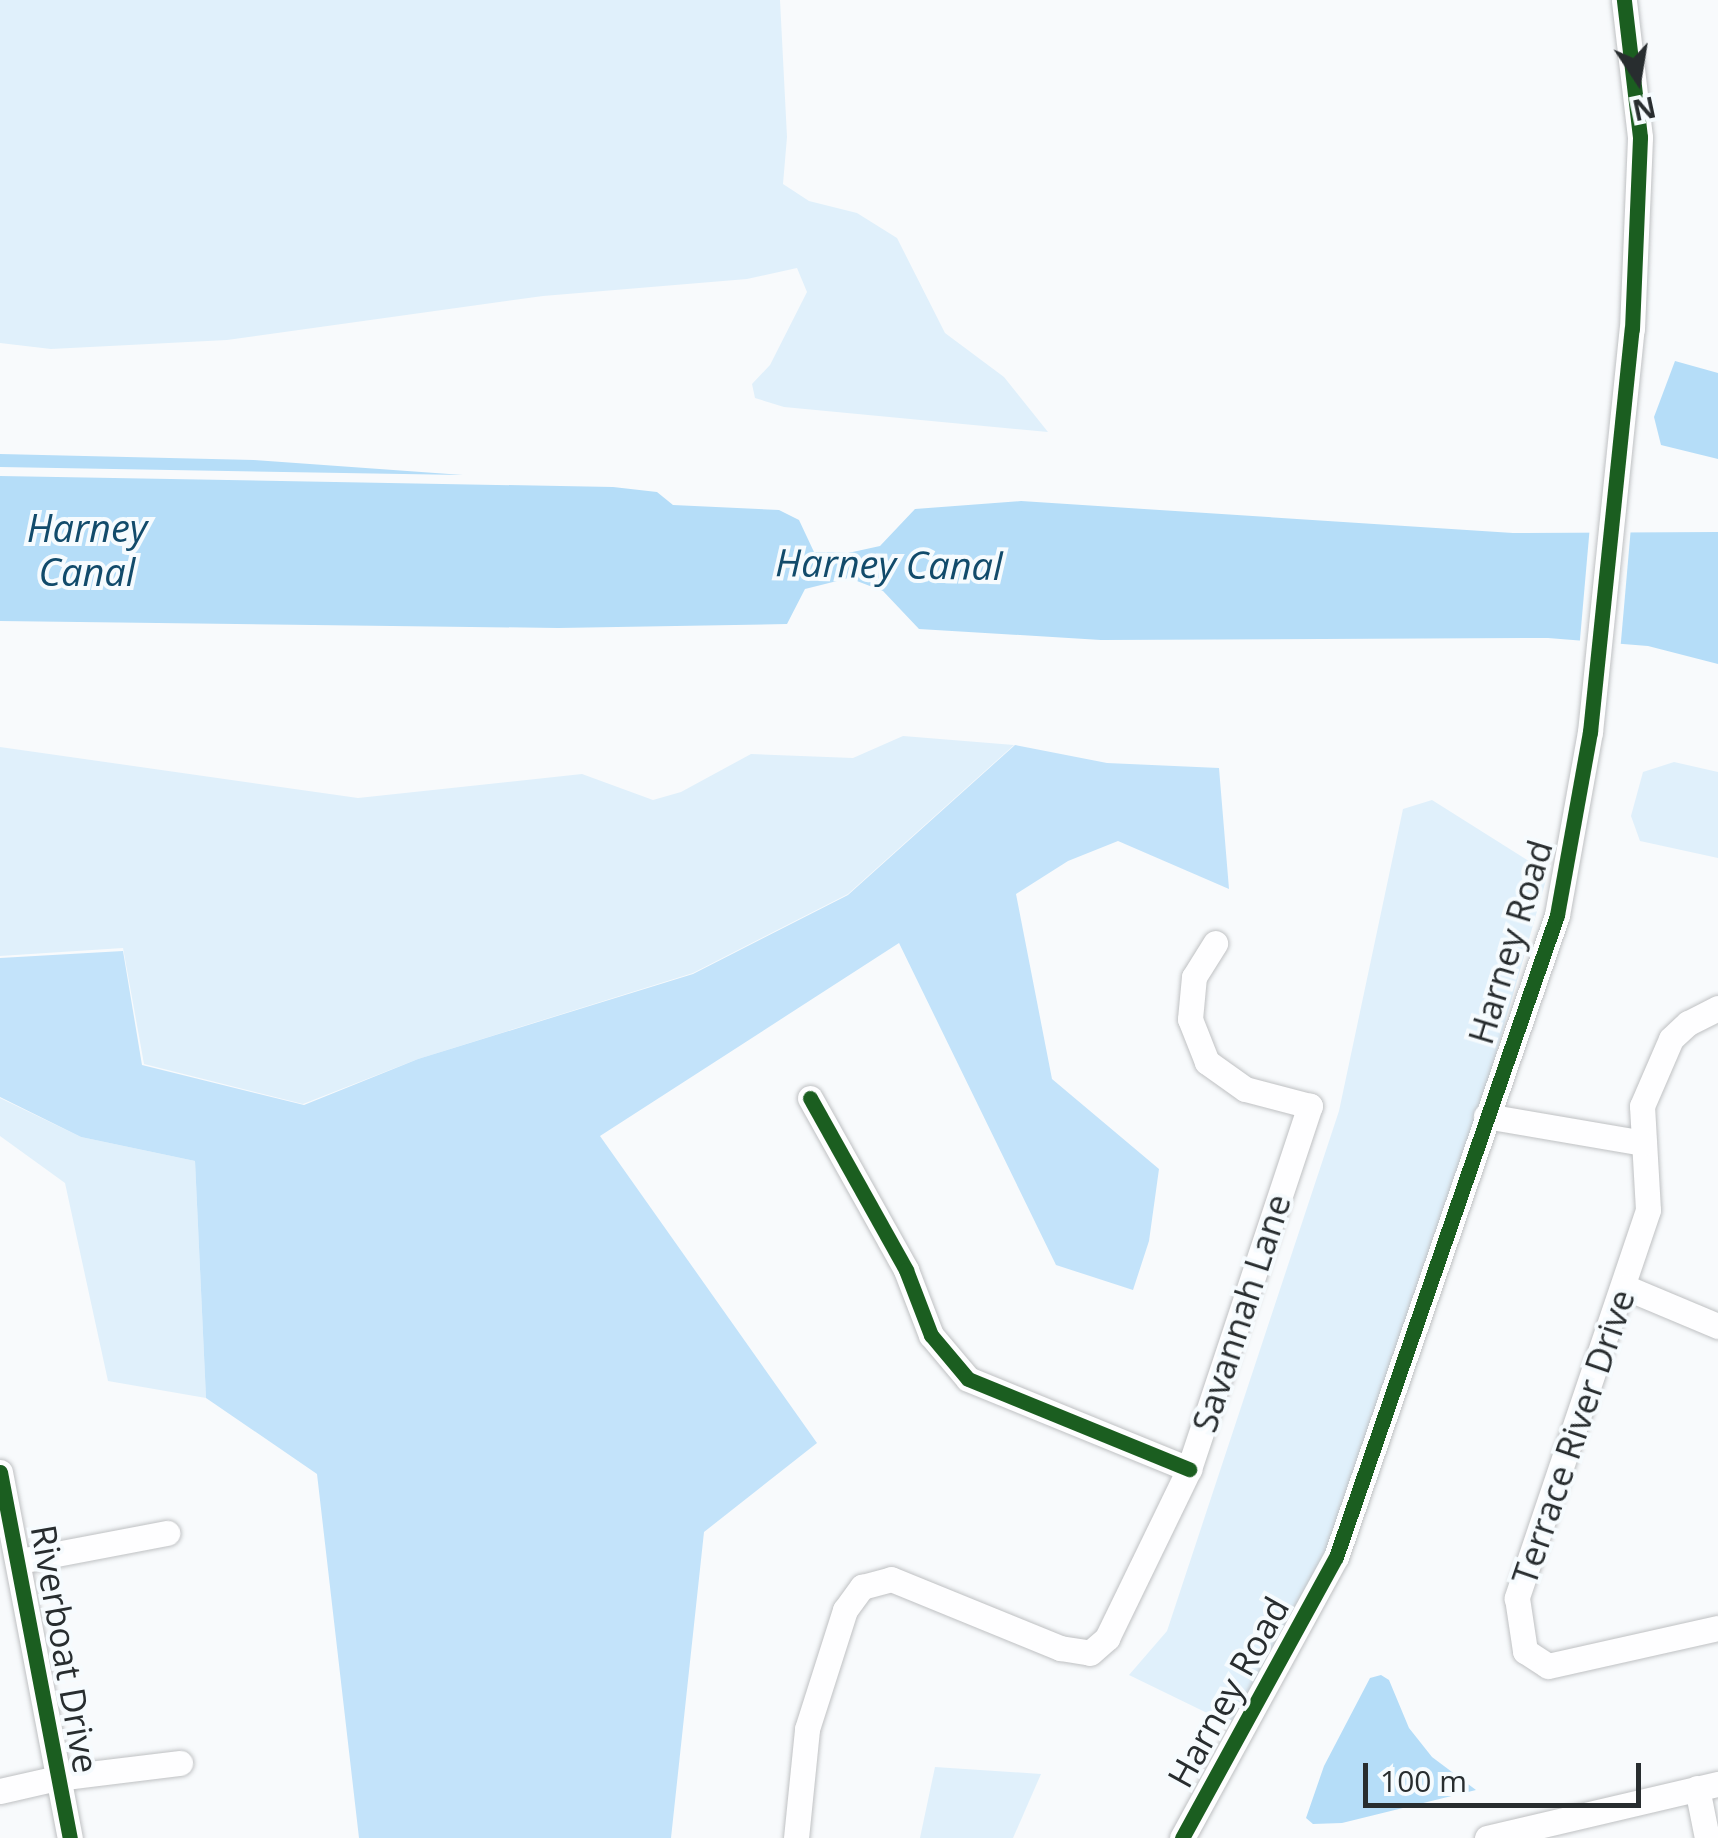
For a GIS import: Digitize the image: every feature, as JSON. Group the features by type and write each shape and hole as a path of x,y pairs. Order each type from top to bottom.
{"street":[{"name":"Harney Road","path":"1182,1838 1336,1558 1556,915 1598,674 1632,329 1640,137 1624,0"},
{"name":"Savannah Lane","path":"796,1838 807,1729 845,1610 862,1587 891,1580 1060,1648 1090,1653 1107,1638 1189,1469 1310,1106 1245,1089 1207,1062 1190,1019 1194,977 1215,943"},
{"name":"Terrace River Drive","path":"1718,1008 1688,1023 1665,1050 1642,1106 1648,1210 1626,1286 1518,1598 1525,1651 1548,1666 1718,1628"},
{"path":"810,1098 906,1270 931,1335 968,1379 1189,1469"},
{"path":"1486,1116 1644,1143"},
{"path":"1626,1286 1718,1326"},
{"name":"Riverboat Drive","path":"0,1472 70,1838"},
{"path":"20,1561 167,1533"},
{"path":"0,1791 58,1778 180,1762"},
{"path":"1487,1838 1708,1786 1707,1838"}],"shaded area":[{"path":"0,0 780,0 787,137 783,184 809,201 857,213 897,238 945,333 1004,377 1048,432 784,407 755,398 752,384 770,365 807,292 797,268 747,279 543,296 227,340 51,349 0,343"},
{"path":"903,736 1014,745 848,894 693,973 418,1059 303,1104 144,1064 123,948 0,956 0,747 358,798 582,774 653,800 681,792 751,754 853,758"},
{"path":"1015,745 1107,763 1219,768 1229,889 1118,841 1068,861 1016,894 1052,1079 1159,1169 1149,1241 1133,1290 1056,1265 899,943 600,1136 817,1443 704,1532 671,1838 359,1838 317,1474 206,1398 195,1161 81,1137 0,1097 0,958 123,951 142,1065 304,1105 418,1059 693,974 848,895"},
{"path":"1674,762 1718,772 1718,858 1640,841 1631,816 1643,772"},
{"path":"1432,800 1548,873 1470,1144 1347,1518 1240,1729 1129,1675 1167,1631 1339,1111 1403,809"},
{"path":"0,1098 81,1137 195,1161 206,1398 108,1381 65,1183 0,1136"},
{"path":"935,1767 1041,1774 1013,1838 920,1838"}],"water":[{"path":"1675,361 1718,373 1718,459 1661,445 1654,417"},
{"path":"0,454 254,460 463,475 0,467"},
{"name":"Harney Canal","path":"0,476 613,487 657,492 673,505 779,510 799,520 814,552 848,553 880,546 915,509 1021,501 1513,533 1718,532 1718,664 1648,646 1548,638 1101,640 919,629 883,591 849,578 805,589 787,624 558,628 0,621"},
{"path":"1381,1675 1389,1680 1409,1728 1432,1757 1476,1790 1342,1823 1313,1824 1306,1818 1324,1766 1370,1678"}],"pier":[{"path":"1590,523 1631,527 1620,649 1580,645"}],"cycle path":[{"path":"1182,1838 1336,1557 1557,915 1590,732 1632,329 1640,137 1624,0"},
{"path":"810,1098 906,1270 931,1335 968,1379 1189,1469"},
{"path":"0,1472 70,1838"}]}
